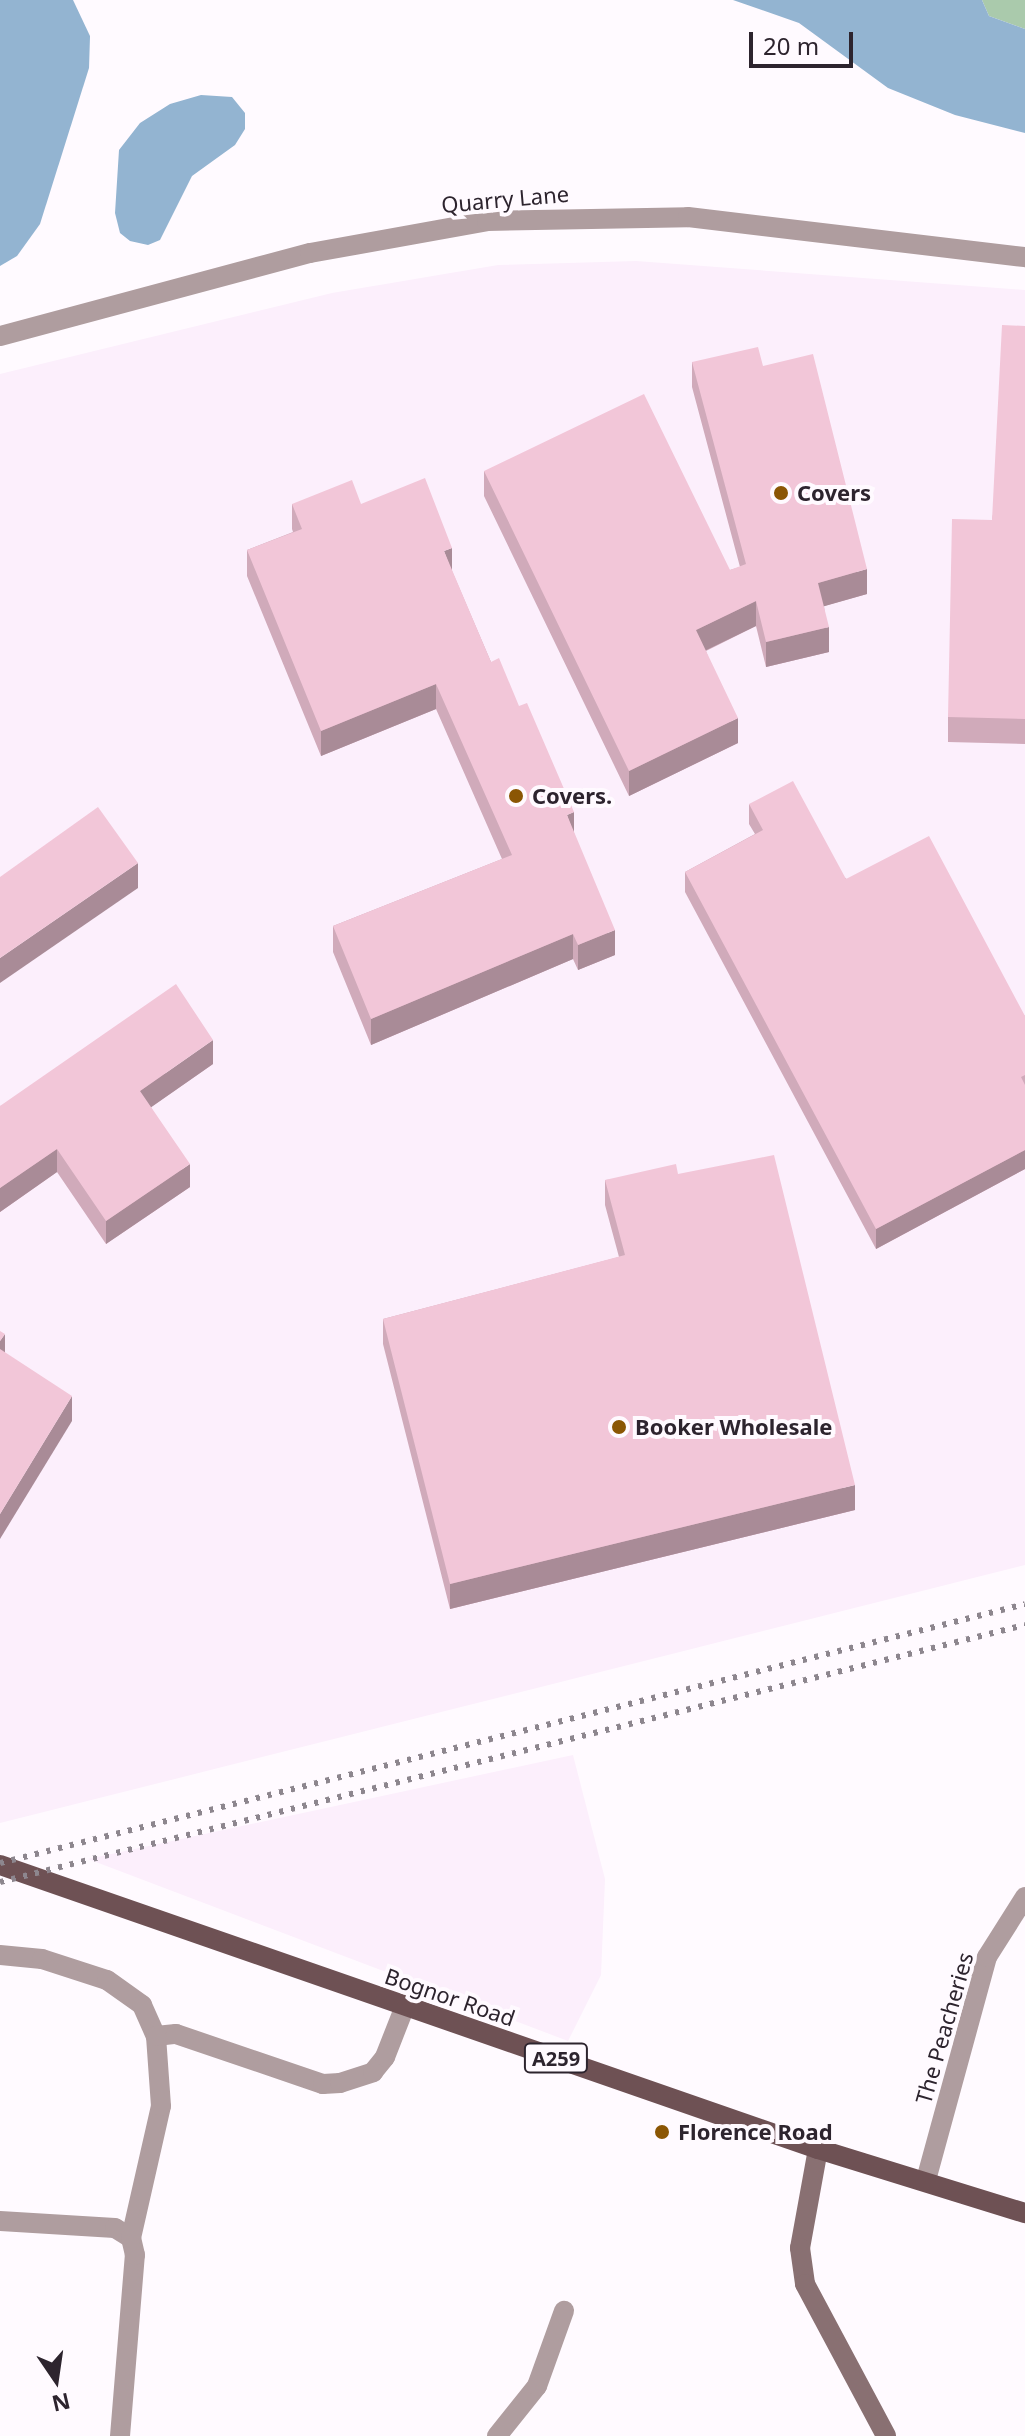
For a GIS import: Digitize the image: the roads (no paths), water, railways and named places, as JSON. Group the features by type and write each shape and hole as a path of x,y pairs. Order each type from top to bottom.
{"main road":[{"name":"Bognor Road","path":"0,1865 818,2149 1025,2213"}],"street":[{"name":"Quarry Lane","path":"0,336 310,253 487,221 688,217 1025,257"},
{"name":"The Peacheries","path":"926,2180 987,1957 1025,1897"},
{"path":"0,1955 42,1959 107,1980 142,2005 156,2036 161,2106 131,2238 135,2255 120,2436"},
{"path":"156,2036 176,2034 323,2084 340,2083 379,2065 405,2006"},
{"path":"818,2149 800,2248 805,2284 886,2436"},
{"path":"0,2221 115,2228 131,2238"},
{"path":"497,2436 537,2386 564,2311"}],"water":[{"path":"0,0 73,0 90,36 89,68 40,224 17,256 0,266"},
{"path":"733,0 982,0 989,16 1025,29 1025,133 955,115 888,88 799,23"},
{"path":"201,95 232,97 245,113 245,129 235,145 192,176 160,240 148,245 130,241 120,233 115,213 119,150 140,123 170,104"}],"railway":[{"path":"0,1863 1025,1604"},
{"path":"0,1882 1025,1625"}],"place":[{"name":"Covers","path":"781,493"},
{"name":"Covers.","path":"516,796"},
{"name":"Booker Wholesale","path":"619,1427"},
{"name":"Florence Road","path":"662,2132"}]}
